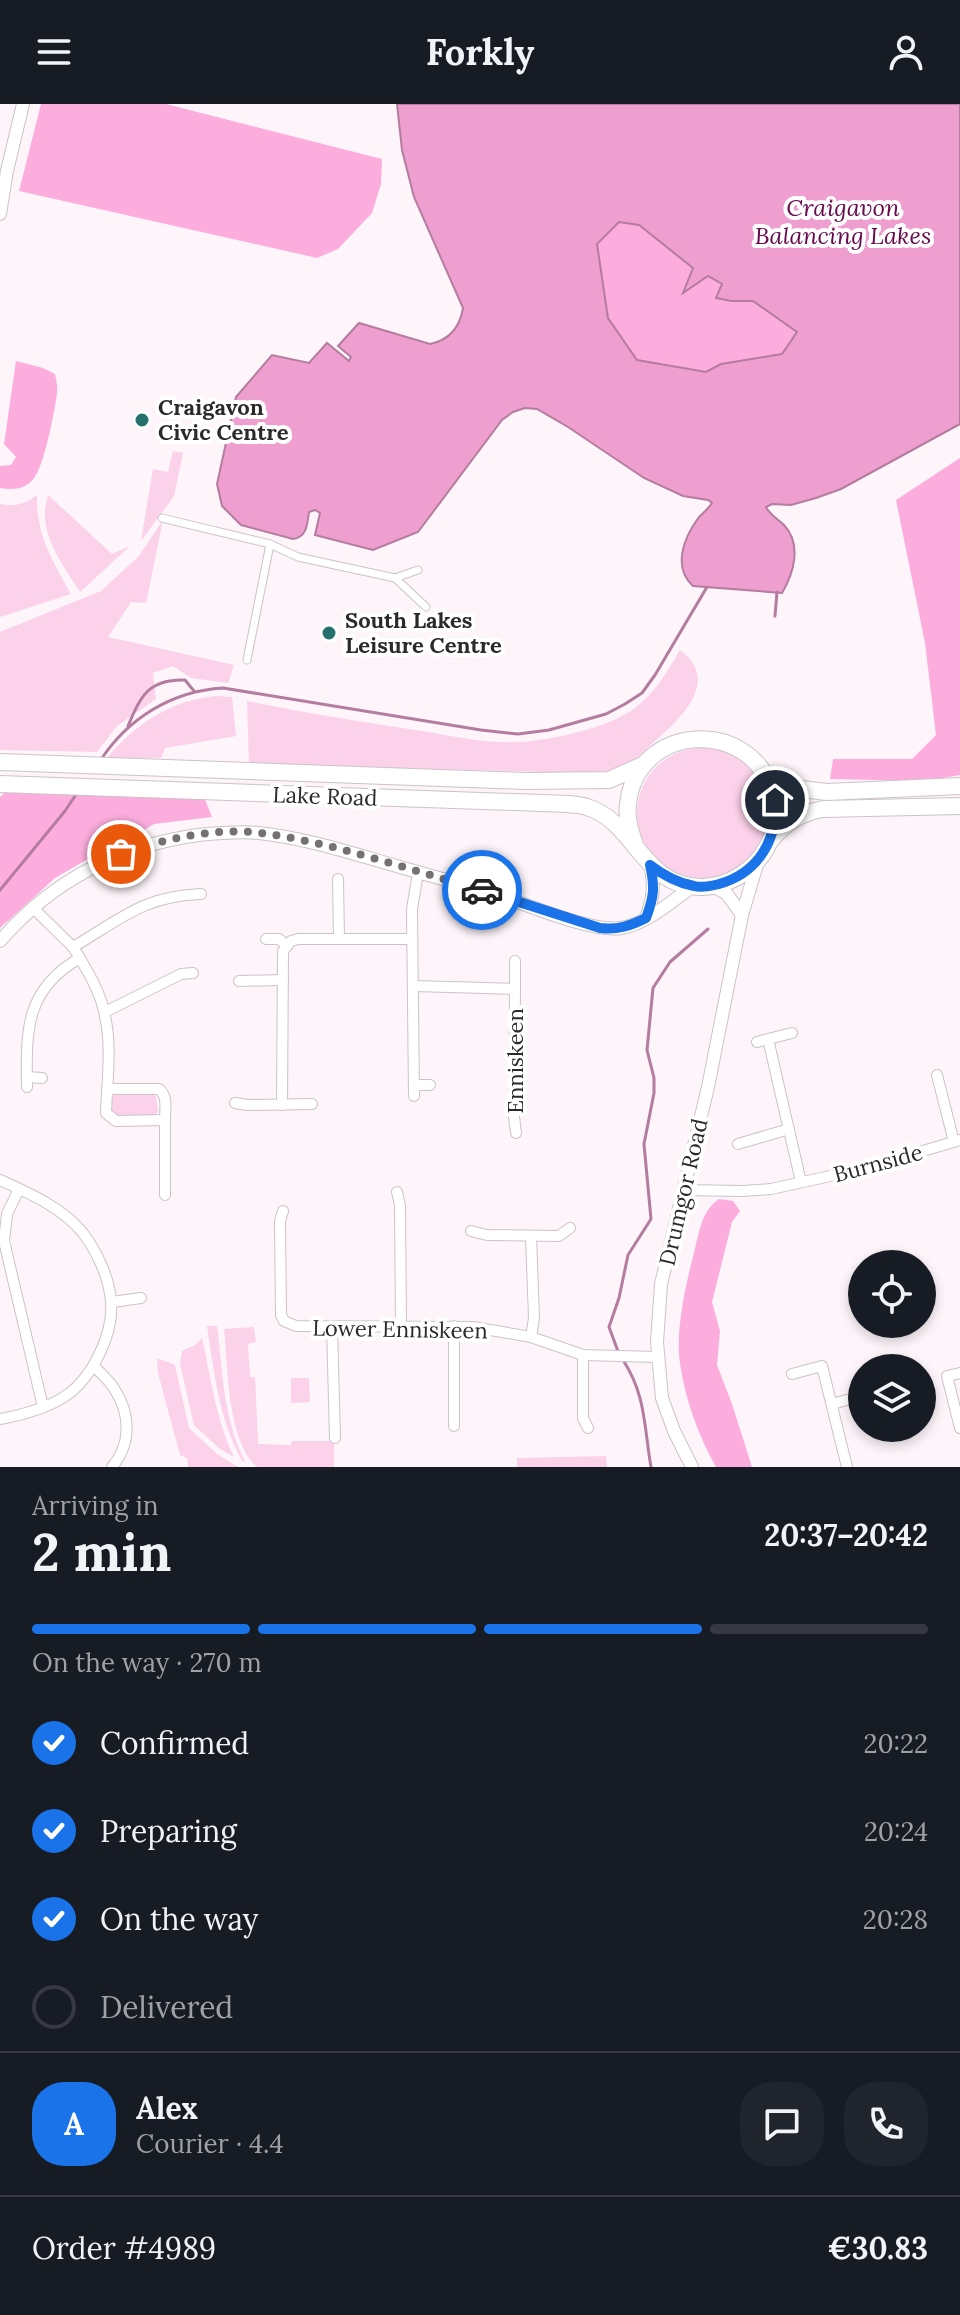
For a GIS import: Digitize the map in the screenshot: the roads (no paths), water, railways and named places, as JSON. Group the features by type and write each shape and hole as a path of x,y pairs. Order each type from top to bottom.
{"highway":[{"path":"960,786 827,792 793,788 766,775 734,745 713,739 690,739 669,745 645,764 633,782 628,803 628,825 635,845 650,865 666,877 693,886 713,886 745,873 758,861 781,829 806,812 960,806"},
{"name":"Lake Road","path":"0,762 526,781 609,780 645,764"},
{"path":"766,775 775,800 776,815 769,843"},
{"name":"Lake Road","path":"0,784 569,804 587,807 606,816 635,845"}],"street":[{"path":"0,214 23,104"},
{"path":"162,518 270,544 298,557 395,578 426,607"},
{"path":"247,660 270,544"},
{"path":"395,578 418,570"},
{"path":"0,941 33,908 72,878 121,854 166,841 232,832 259,833 329,847 600,928 620,928 646,918 693,886"},
{"name":"Drumgor Road","path":"692,1467 662,1398 657,1357 661,1284 708,1087 742,915 758,861"},
{"path":"646,918 653,899 654,883 650,865"},
{"path":"418,873 412,909 414,1090 430,1085"},
{"path":"338,879 339,938"},
{"path":"713,886 727,894 742,915"},
{"path":"73,947 146,904 166,897 201,894"},
{"path":"33,908 73,947 96,988 105,1012 106,1113 116,1121 165,1120"},
{"path":"266,939 279,939 286,945"},
{"path":"282,1105 283,951 286,945 298,939 412,939"},
{"path":"42,1078 27,1082 32,1009 51,981 80,958"},
{"name":"Enniskeen","path":"515,961 516,1133"},
{"path":"105,1012 181,974 193,973"},
{"path":"239,981 283,980"},
{"name":"Enniskeen","path":"414,986 515,989"},
{"path":"792,1033 763,1041 801,1182"},
{"name":"Burnside","path":"682,1190 771,1189 862,1169 957,1141 937,1075"},
{"path":"107,1089 162,1091 165,1099 165,1195"},
{"path":"235,1103 312,1104"},
{"path":"738,1144 789,1129"},
{"path":"0,1180 66,1216 82,1232 97,1255 112,1302 107,1331 94,1366 70,1393 23,1415 0,1419"},
{"path":"19,1189 7,1214 4,1241 43,1407"},
{"path":"397,1192 400,1205 401,1326"},
{"name":"Lower Enniskeen","path":"283,1211 280,1221 279,1322 296,1326 454,1326 488,1329 531,1337 583,1355 657,1357"},
{"path":"471,1231 487,1235 559,1236 570,1228"},
{"path":"531,1236 534,1318 531,1337"},
{"path":"112,1302 141,1298"},
{"path":"454,1326 457,1418"},
{"path":"332,1327 335,1438"},
{"path":"583,1355 583,1418 588,1428"},
{"path":"94,1366 115,1388 125,1412 126,1443 112,1467"},
{"path":"792,1374 822,1366 847,1467"},
{"path":"960,1373 947,1376 960,1428"},
{"path":"832,1404 848,1400"}],"water":[{"name":"Craigavon Balancing Lakes","path":"397,104 960,104 960,424 841,489 791,505 772,504 766,507 784,525 793,541 793,568 782,593 693,586 683,570 682,552 694,525 712,503 683,496 644,478 537,409 525,408 502,420 418,532 373,550 315,535 320,513 315,510 309,512 307,526 298,538 241,525 222,506 217,484 236,397 272,355 309,363 327,343 349,361 351,357 338,346 359,323 430,344 448,336 459,321 463,308 414,197 402,150","holes":["619,222 639,225 693,268 683,293 708,276 722,284 716,298 753,301 797,332 782,354 721,364 706,372 637,360 608,318 597,244"]}],"waterway":[{"path":"100,761 124,732 153,710 186,695 223,688 518,734 549,730 606,714 642,693 707,587"},
{"path":"775,616 777,592"},
{"path":"128,726 142,698 155,686 185,680 194,691"},
{"path":"0,890 77,793"},
{"path":"619,1354 609,1327 628,1255 651,1219 644,1144 654,1093 654,1078 647,1050 653,988 670,962 708,929"},
{"path":"623,1360 640,1399 651,1467"}],"place":[{"name":"Craigavon Civic Centre","path":"142,420"},
{"name":"South Lakes Leisure Centre","path":"329,633"}]}
